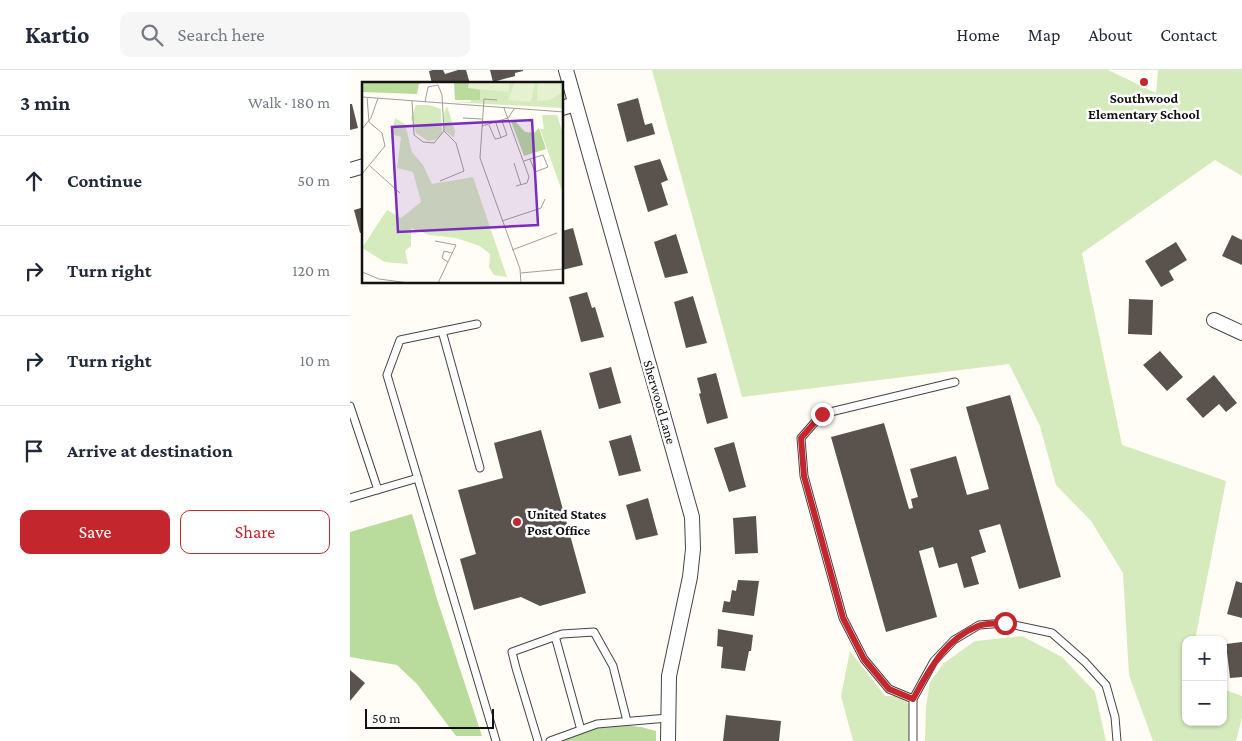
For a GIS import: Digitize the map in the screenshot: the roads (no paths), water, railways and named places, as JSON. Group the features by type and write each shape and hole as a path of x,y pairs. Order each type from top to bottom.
{"street":[{"name":"Sherwood Lane","path":"566,70 569,106 692,517 693,549 690,577 669,676 668,741"},
{"path":"1214,320 1242,333"}],"lane":[{"path":"477,324 400,340 387,375 496,741"},
{"path":"442,331 480,468"},
{"path":"913,699 889,689 864,659 843,618 804,476 801,438 822,414 955,382"},
{"path":"350,406 378,490"},
{"path":"350,498 418,478"},
{"path":"913,741 913,699 934,662 954,640 979,625 1005,623 1052,633 1086,662 1106,685 1116,718 1117,741"},
{"path":"538,741 512,652 562,634 594,632 613,666 627,721"},
{"path":"555,636 581,730"},
{"path":"550,741 597,724 668,718"}],"place":[{"name":"Southwood Elementary School","path":"1144,82"},
{"name":"United States Post Office","path":"517,522"}]}
